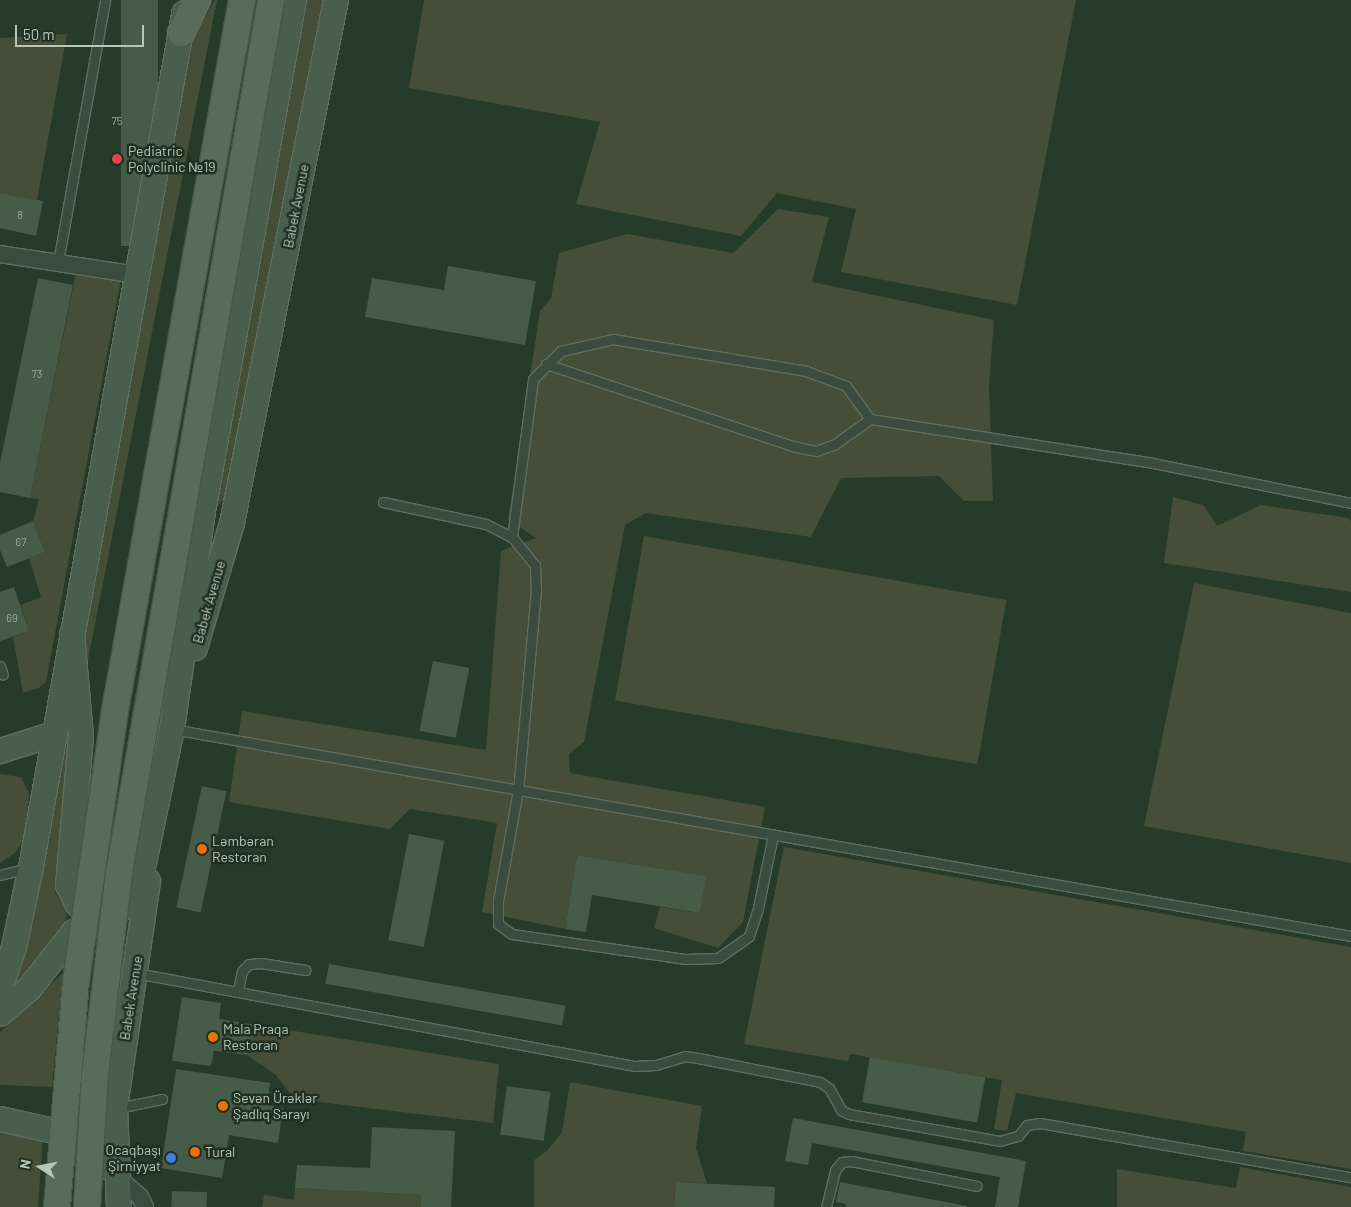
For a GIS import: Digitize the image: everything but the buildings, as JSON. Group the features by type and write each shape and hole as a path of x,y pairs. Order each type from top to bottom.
{"main road":[{"path":"0,988 14,947 31,867 186,0"},
{"path":"180,33 197,0"},
{"path":"57,1207 76,981 113,720 242,0"},
{"name":"Babek Avenue","path":"87,1207 95,1074 119,873 271,0"},
{"path":"72,634 81,737 68,885 78,905 88,912 111,914 121,911 134,897 172,729 202,518 294,0"},
{"name":"Babek Avenue","path":"118,1207 115,1108 172,729 232,523 336,0"},
{"path":"0,751 54,734"},
{"path":"0,1014 30,989 74,932 87,924 111,925 126,937 134,973"},
{"path":"0,1119 58,1132 87,1152 108,1179 118,1207"}],"street":[{"path":"0,254 137,275"},
{"path":"87,1152 140,1197 145,1207"}],"lane":[{"path":"58,262 105,0"},
{"path":"512,537 533,379 561,351 613,339 806,371 846,386 870,419"},
{"path":"546,364 792,446 816,451 835,444 870,419 1152,463 1351,503"},
{"path":"384,502 486,524 512,537 535,565 536,590 518,790 498,901 498,924 512,934 686,959 718,958 749,936 758,908 774,835"},
{"path":"172,729 1351,936"},
{"path":"0,875 31,867"},
{"path":"238,992 242,970 250,964 261,963 305,970"},
{"path":"134,973 635,1066 656,1065 685,1056 698,1058 820,1082 829,1088 841,1110 848,1114 1000,1141 1018,1136 1027,1125 1040,1124 1351,1177"},
{"path":"115,1108 162,1098"},
{"path":"826,1207 835,1170 842,1162 851,1161 977,1186"}],"green space":[{"path":"215,0 217,0 86,670 83,635 191,42"},
{"path":"306,0 324,0 226,498 216,507"},
{"path":"424,0 1076,0 1017,305 841,272 856,209 777,193 741,236 576,204 600,122 409,88"},
{"path":"67,34 37,200 0,193 0,38"},
{"path":"778,209 829,217 812,282 994,320 989,386 993,501 964,501 939,476 841,478 811,537 646,513 625,525 584,742 569,754 570,773 765,807 743,922 718,948 654,928 660,907 700,913 705,876 577,855 565,929 482,912 497,823 410,809 390,829 229,802 242,711 486,750 501,551 536,538 508,519 540,311 551,298 559,253 627,234 733,253"},
{"path":"76,273 121,279 46,682 39,688 23,693 13,637 29,631 21,605 41,597 29,558 45,552 33,521 39,499 30,498"},
{"path":"1173,497 1203,505 1217,526 1261,505 1348,518 1351,521 1351,592 1164,563"},
{"path":"644,536 1006,600 977,764 615,700"},
{"path":"1194,583 1351,613 1351,863 1144,826"},
{"path":"68,719 71,757 55,892 67,910 64,929 15,984 39,888"},
{"path":"0,774 21,777 29,793 26,837 15,853 0,863"},
{"path":"784,847 1351,947 1351,1169 1243,1151 1246,1132 1016,1093 1007,1131 994,1129 1002,1080 850,1054 848,1061 744,1044"},
{"path":"63,973 52,1087 0,1085 0,1032"},
{"path":"251,1024 499,1064 493,1123 294,1099 276,1075 247,1055"},
{"path":"570,1082 702,1106 696,1148 707,1183 676,1182 674,1207 534,1207 534,1160 547,1151 562,1132"},
{"path":"0,1126 43,1135 38,1207 0,1207"},
{"path":"1240,1167 1351,1187 1351,1207 1117,1207 1117,1169 1236,1188"},
{"path":"295,1188 421,1195 421,1207 262,1207 264,1195 294,1200"}],"place":[{"name":"Pediatric Polyclinic №19","path":"117,159"},
{"name":"Ləmbəran Restoran","path":"202,849"},
{"name":"Mala Praqa Restoran","path":"213,1037"},
{"name":"Sevən Ürəklər Şadlıq Sarayı","path":"223,1106"},
{"name":"Tural","path":"195,1152"},
{"name":"Ocaqbaşı Şirniyyat","path":"171,1158"}]}
